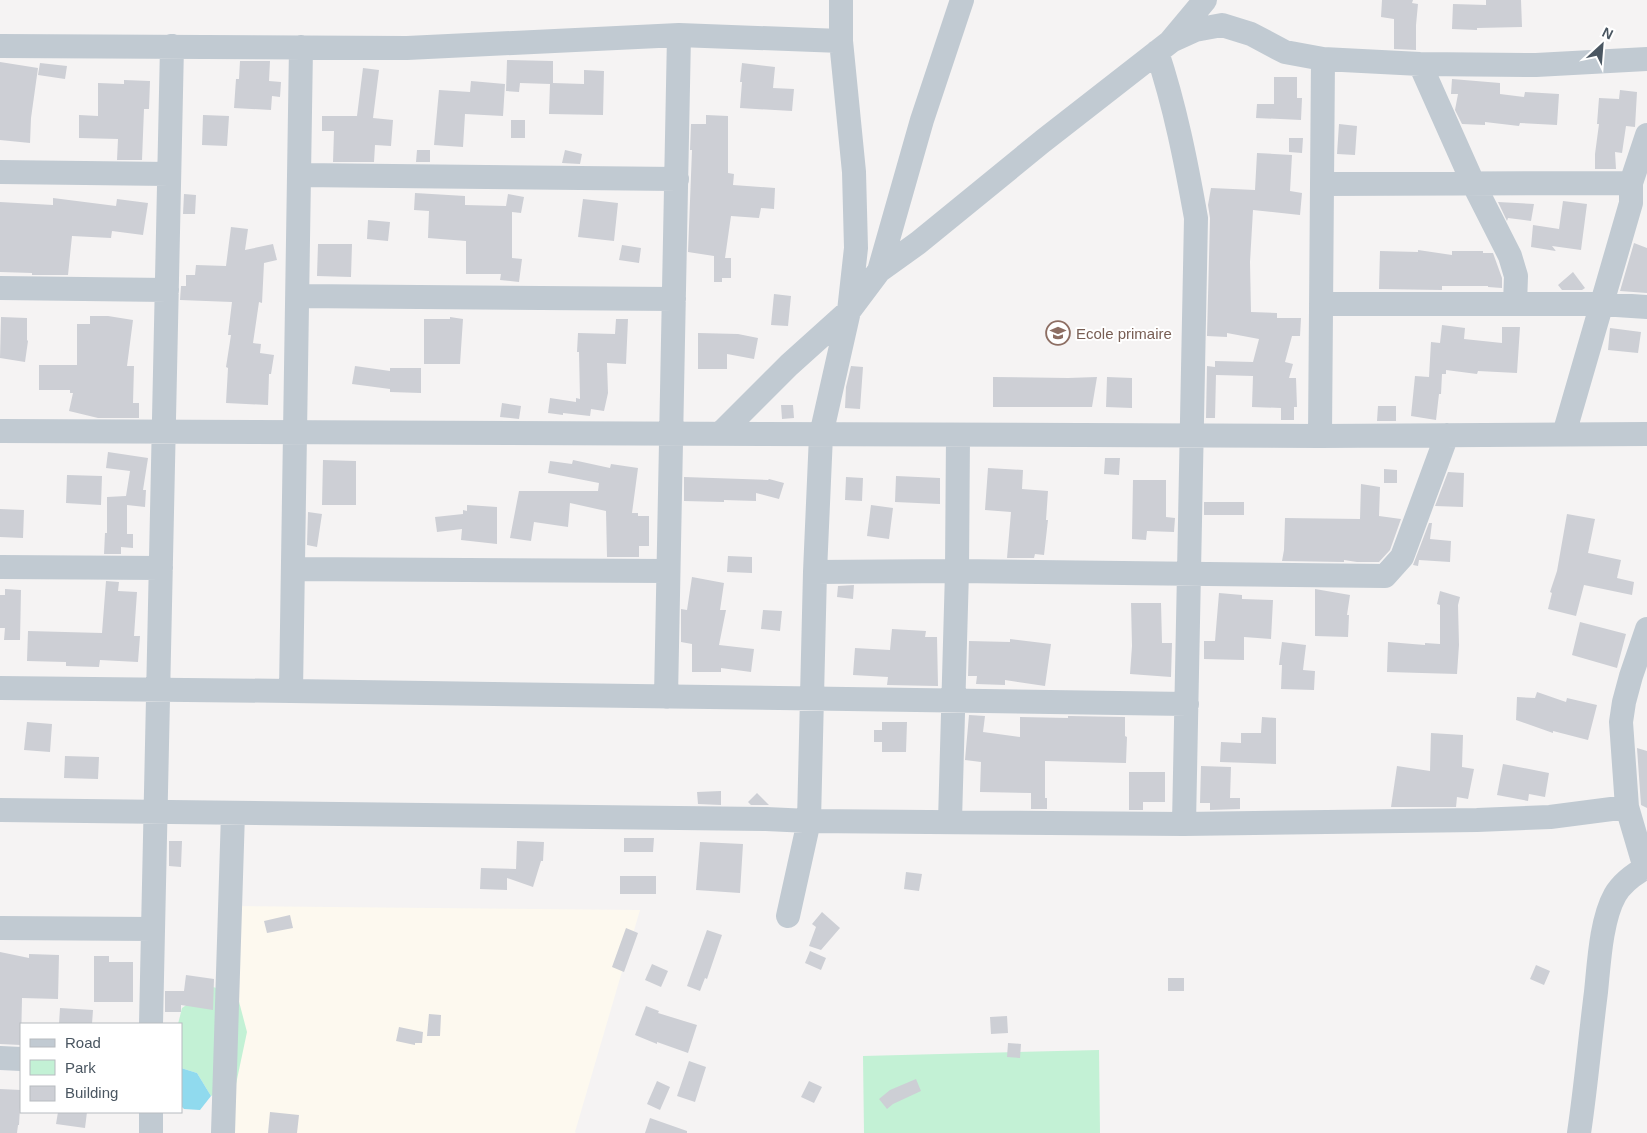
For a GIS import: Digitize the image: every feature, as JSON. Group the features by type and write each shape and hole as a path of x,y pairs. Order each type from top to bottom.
{"street":[{"path":"788,916 809,821 815,572 821,434 849,310 856,248 854,172 841,41 842,0"},
{"path":"879,271 922,120 962,0"},
{"path":"1184,824 1196,218 1180,134 1168,84 1163,47 1205,0"},
{"path":"720,434 789,364 849,310 879,271 918,243 1043,141 1163,47 1195,30 1222,25 1251,34 1285,52 1324,58 1420,64 1536,65 1647,58"},
{"path":"0,46 407,48 679,35 841,41"},
{"path":"666,697 679,35"},
{"path":"151,1023 154,811 172,46"},
{"path":"291,691 301,47"},
{"path":"1320,436 1324,58"},
{"path":"1420,64 1472,183 1510,256 1516,276 1515,304"},
{"path":"1564,434 1601,304 1636,200 1647,135"},
{"path":"0,172 170,174"},
{"path":"300,175 677,179"},
{"path":"1322,184 1472,183 1636,200"},
{"path":"0,288 167,290"},
{"path":"298,296 674,299"},
{"path":"1321,304 1601,304 1647,307"},
{"path":"0,431 1191,436 1647,434"},
{"path":"950,821 957,571 958,435"},
{"path":"815,572 957,571 1385,576 1402,556 1447,435"},
{"path":"0,567 161,568"},
{"path":"294,569 668,571"},
{"path":"1579,1133 1598,956 1608,914 1616,894 1630,878 1646,867 1627,807 1621,722 1628,685 1647,628"},
{"path":"0,688 1187,704"},
{"path":"0,810 1184,824 1477,820 1550,816 1627,807"},
{"path":"223,1133 232,812"},
{"path":"0,928 153,929"},
{"path":"0,1058 20,1059"},
{"path":"151,1113 151,1133"}],"shaded area":[{"path":"236,906 640,910 576,1133 233,1133"}],"green space":[{"path":"213,987 237,994 247,1032 236,1084 211,1096 197,1073 182,1068 182,1023 178,1023 182,1008"},
{"path":"1099,1050 1100,1133 864,1133 863,1056"}],"water":[{"path":"182,1068 197,1073 211,1096 200,1110 184,1109 182,1107"}],"building":[{"path":"1382,0 1413,0 1412,3 1418,4 1416,50 1394,49 1394,19 1381,17"},
{"path":"1486,0 1521,0 1522,27 1477,28 1477,30 1452,29 1453,4 1486,5"},
{"path":"507,60 553,61 553,83 584,84 584,70 604,71 603,115 549,114 550,84 520,83 519,92 506,91"},
{"path":"240,61 270,61 269,81 281,82 280,97 272,96 271,110 234,108 236,79 239,79"},
{"path":"0,62 38,68 31,118 30,143 0,140"},
{"path":"40,63 67,66 65,79 38,75"},
{"path":"742,63 775,67 773,88 794,89 792,111 740,108"},
{"path":"363,68 379,70 373,118 393,120 391,146 375,145 374,162 333,162 334,131 322,131 322,116 357,116"},
{"path":"1274,77 1297,77 1297,98 1302,98 1301,120 1256,118 1257,104 1274,104"},
{"path":"1452,79 1500,83 1500,94 1524,97 1525,92 1559,94 1557,125 1520,123 1519,126 1485,122 1485,125 1462,124 1455,110 1458,94 1451,94"},
{"path":"124,80 150,81 149,109 144,109 142,160 117,160 118,139 79,138 79,115 98,116 98,83 124,84"},
{"path":"471,81 505,84 503,116 465,114 463,147 434,145 439,90 470,92"},
{"path":"1620,90 1637,92 1635,127 1626,126 1622,153 1615,152 1616,169 1595,169 1599,98 1619,99"},
{"path":"203,115 229,116 227,146 202,145"},
{"path":"706,115 728,116 728,173 734,174 733,185 775,188 774,209 761,208 759,218 731,216 725,258 731,258 731,278 722,278 722,282 714,282 714,256 688,252 692,150 690,150 691,124 706,124"},
{"path":"511,120 525,120 525,138 511,138"},
{"path":"1339,124 1357,126 1355,155 1337,154"},
{"path":"1289,138 1303,138 1302,153 1289,152"},
{"path":"417,150 430,150 430,162 416,162"},
{"path":"565,150 582,154 580,164 562,163"},
{"path":"1257,153 1292,155 1290,191 1302,193 1300,215 1253,210 1250,262 1251,312 1277,313 1277,318 1301,318 1300,336 1292,336 1285,362 1293,364 1289,378 1296,378 1297,407 1294,407 1294,420 1281,420 1281,408 1252,407 1253,376 1216,375 1215,418 1206,418 1207,366 1215,367 1215,361 1253,362 1259,339 1227,333 1227,337 1207,336 1210,218 1208,205 1211,188 1255,190"},
{"path":"415,193 465,196 465,205 506,206 508,194 524,197 521,213 512,212 512,258 522,259 519,282 500,280 501,274 466,274 466,241 428,238 429,211 414,210"},
{"path":"184,194 196,195 195,214 183,214"},
{"path":"53,198 116,206 117,199 148,203 143,235 112,231 111,238 72,236 68,275 32,275 32,273 0,272 0,202 53,205"},
{"path":"583,199 618,203 614,241 578,237"},
{"path":"1563,201 1587,204 1581,250 1552,246 1556,251 1531,247 1533,225 1559,229"},
{"path":"1498,202 1534,204 1531,221 1508,218 1507,221"},
{"path":"368,220 390,222 388,241 367,239"},
{"path":"231,227 248,229 245,250 273,244 277,260 264,263 262,303 259,302 253,343 261,344 260,353 274,355 271,374 269,374 268,405 226,403 228,368 226,367 231,335 228,335 232,302 180,300 181,286 186,286 186,275 195,275 196,265 226,266"},
{"path":"1634,243 1647,248 1647,293 1620,291"},
{"path":"318,244 352,244 351,277 317,276"},
{"path":"622,245 641,248 639,263 619,260"},
{"path":"1418,250 1452,255 1452,251 1483,251 1483,253 1493,253 1502,278 1502,288 1488,286 1442,286 1442,290 1379,289 1380,251 1418,252"},
{"path":"1573,272 1585,288 1582,290 1562,290 1558,285"},
{"path":"774,294 791,296 788,326 771,325"},
{"path":"90,316 108,316 133,320 127,366 134,366 133,403 139,403 139,418 98,418 69,411 73,393 70,393 70,390 39,390 39,365 77,365 77,324 90,324"},
{"path":"1,317 27,318 28,341 25,362 0,358"},
{"path":"450,317 463,319 460,364 424,364 424,319 450,319"},
{"path":"616,319 628,319 626,364 607,363 608,393 604,411 591,409 590,416 548,413 550,398 576,402 576,398 580,399 579,352 577,352 578,333 615,334"},
{"path":"1442,325 1465,328 1464,339 1502,343 1502,327 1520,327 1517,373 1478,371 1477,374 1446,370 1446,374 1442,374 1441,394 1439,394 1436,420 1411,416 1415,376 1429,377 1431,342 1440,343"},
{"path":"1610,328 1641,332 1638,353 1608,350"},
{"path":"698,333 738,334 758,338 754,359 727,354 727,369 698,369"},
{"path":"355,366 390,371 390,368 421,368 421,393 390,392 390,389 352,384"},
{"path":"851,366 863,367 860,409 845,408 846,387"},
{"path":"993,377 1097,377 1092,407 993,407"},
{"path":"1107,377 1132,378 1132,408 1106,407"},
{"path":"502,403 521,406 519,419 500,417"},
{"path":"781,405 793,405 794,418 782,419"},
{"path":"1378,406 1396,406 1396,421 1377,421"},
{"path":"108,452 148,458 143,490 146,490 145,507 127,505 127,534 133,534 133,548 121,547 121,554 104,554 105,533 107,533 107,497 126,496 130,471 106,468"},
{"path":"1105,458 1120,458 1119,475 1104,474"},
{"path":"323,460 356,461 356,505 322,505"},
{"path":"573,460 610,468 611,464 638,468 632,513 638,513 638,516 649,516 649,546 639,546 639,557 607,557 606,511 570,503 568,527 534,522 531,541 510,538 519,491 598,491 599,483 548,473 550,461 572,464"},
{"path":"988,468 1023,470 1022,489 1048,491 1046,520 1048,520 1044,555 1035,554 1034,558 1007,558 1011,512 985,510"},
{"path":"1384,469 1397,470 1397,483 1384,483"},
{"path":"1448,472 1464,473 1463,507 1435,506"},
{"path":"67,475 102,476 101,505 66,503"},
{"path":"896,476 940,478 940,504 895,502"},
{"path":"684,477 769,479 784,483 779,499 756,493 756,501 684,501"},
{"path":"846,477 863,478 862,501 845,500"},
{"path":"1133,480 1166,480 1166,517 1175,518 1174,532 1147,531 1146,540 1132,539"},
{"path":"1361,484 1380,487 1379,516 1401,519 1390,550 1379,562 1344,560 1344,562 1282,561 1285,518 1360,519"},
{"path":"1204,502 1244,502 1244,515 1204,515"},
{"path":"467,505 497,507 497,544 461,540 462,529 437,532 435,517 463,514 463,510 467,511"},
{"path":"871,505 893,508 889,539 867,536"},
{"path":"0,509 24,510 23,538 0,537"},
{"path":"308,512 322,514 317,547 307,545"},
{"path":"1567,514 1595,519 1588,553 1621,560 1617,578 1634,582 1632,595 1584,585 1576,616 1548,609"},
{"path":"1429,523 1432,523 1430,539 1451,541 1450,562 1419,560 1418,566 1413,565"},
{"path":"728,556 752,557 752,573 727,572"},
{"path":"692,577 724,583 720,610 726,610 719,645 754,649 751,672 721,668 721,672 692,672 692,644 681,642 681,609 687,610"},
{"path":"106,581 119,582 118,591 137,592 134,636 140,636 138,662 100,660 99,667 66,666 66,662 27,661 28,631 102,633"},
{"path":"854,585 853,599 837,597 838,586"},
{"path":"5,589 21,590 20,640 4,640 5,628 0,628 0,595 5,595"},
{"path":"1315,589 1350,595 1347,615 1349,615 1348,637 1315,636"},
{"path":"1440,591 1460,597 1458,605 1459,645 1457,674 1387,672 1388,642 1425,645 1425,643 1440,644 1440,605 1437,604"},
{"path":"1219,593 1242,595 1242,599 1273,600 1271,639 1244,637 1244,660 1204,659 1204,641 1215,641"},
{"path":"1131,603 1161,603 1162,643 1172,643 1171,677 1130,674 1132,646"},
{"path":"763,610 782,611 780,631 761,629"},
{"path":"1580,622 1626,634 1617,668 1572,655"},
{"path":"892,629 926,631 925,637 937,637 938,686 887,685 888,677 853,675 855,648 890,650"},
{"path":"1010,639 1051,644 1045,686 1005,680 1005,685 976,684 977,676 968,676 969,641 1010,642"},
{"path":"1282,642 1306,645 1303,670 1315,671 1314,690 1281,689 1282,665 1279,665"},
{"path":"1537,692 1566,702 1567,698 1597,705 1588,740 1553,731 1553,733 1516,720 1517,697 1535,698"},
{"path":"969,715 985,716 983,732 1020,737 1020,717 1125,717 1125,736 1127,737 1126,763 1045,761 1045,798 1047,798 1047,809 1031,809 1031,793 980,792 981,762 965,760"},
{"path":"1262,717 1276,718 1276,764 1220,762 1221,742 1241,743 1241,733 1261,733"},
{"path":"27,722 52,724 50,752 24,750"},
{"path":"882,722 907,722 906,752 882,752 882,742 874,742 874,730 882,730"},
{"path":"1431,733 1463,735 1462,767 1474,769 1468,799 1457,797 1456,807 1391,807 1397,766 1430,771"},
{"path":"1637,748 1647,751 1647,808 1641,805"},
{"path":"65,756 99,757 98,779 64,778"},
{"path":"1503,764 1549,773 1545,797 1529,794 1528,801 1497,795"},
{"path":"1201,766 1231,767 1230,798 1240,798 1240,809 1210,810 1210,803 1200,803"},
{"path":"1129,772 1165,772 1165,802 1143,802 1143,810 1129,810"},
{"path":"721,791 721,805 698,804 697,792"},
{"path":"757,793 769,805 751,805 748,802"},
{"path":"624,838 654,838 653,852 624,852"},
{"path":"169,841 182,841 181,867 169,866"},
{"path":"517,841 544,842 543,861 541,861 533,887 507,878 507,890 480,889 481,868 516,869"},
{"path":"700,842 743,844 740,893 696,890"},
{"path":"906,872 922,874 919,891 904,889"},
{"path":"620,876 656,876 656,894 620,894"},
{"path":"822,912 840,928 821,950 809,946 816,927 812,924"},
{"path":"290,915 293,928 267,933 264,921"},
{"path":"626,928 638,933 624,972 612,967"},
{"path":"707,930 722,935 707,979 705,978 700,991 687,986"},
{"path":"810,951 826,958 821,970 805,963"},
{"path":"0,952 29,958 29,954 59,955 58,999 22,998 20,1045 0,1044"},
{"path":"94,956 109,956 109,962 133,962 133,1002 94,1002"},
{"path":"652,964 668,971 661,987 645,980"},
{"path":"1536,965 1550,971 1544,985 1530,979"},
{"path":"186,975 214,979 213,1010 181,1005 181,1012 165,1012 165,991 184,991"},
{"path":"1168,978 1184,978 1184,991 1168,991"},
{"path":"646,1006 659,1011 658,1013 697,1025 688,1053 635,1035"},
{"path":"60,1008 93,1010 92,1023 59,1023"},
{"path":"429,1014 441,1015 440,1036 427,1036"},
{"path":"1007,1016 1008,1033 991,1034 990,1017"},
{"path":"399,1027 423,1032 422,1043 415,1043 415,1045 396,1041"},
{"path":"1008,1043 1021,1044 1020,1058 1007,1057"},
{"path":"689,1061 706,1067 695,1102 677,1096"},
{"path":"916,1079 921,1091 893,1104 887,1109 879,1099 890,1090"},
{"path":"657,1081 670,1087 660,1110 647,1104"},
{"path":"809,1081 822,1087 814,1103 801,1097"},
{"path":"0,1089 20,1090 17,1133 0,1133"},
{"path":"270,1112 299,1115 297,1133 268,1133"},
{"path":"58,1113 87,1113 85,1128 56,1124"},
{"path":"650,1118 687,1131 687,1133 645,1133"}],"place":[{"name":"Ecole primaire","path":"1058,333"}]}
